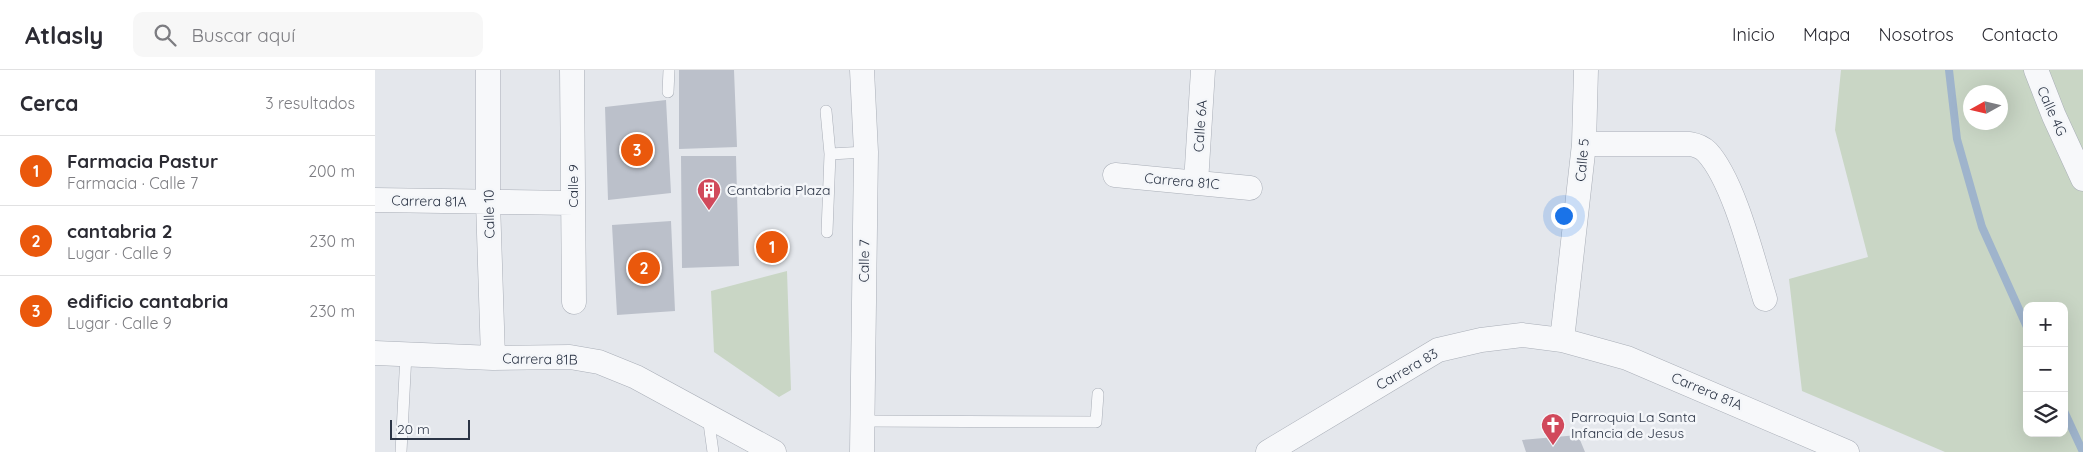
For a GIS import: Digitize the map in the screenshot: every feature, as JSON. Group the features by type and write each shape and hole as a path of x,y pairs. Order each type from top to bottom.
{"street":[{"name":"Calle 10","path":"488,70 488,202 493,358"},
{"name":"Calle 9","path":"572,70 574,302"},
{"name":"Calle 7","path":"862,70 866,152 862,452"},
{"name":"Calle 6A","path":"1196,183 1203,70"},
{"name":"Calle 5","path":"1562,340 1584,144 1586,70"},
{"name":"Calle 4G","path":"2036,70 2054,116 2083,179"},
{"path":"1584,144 1690,144 1699,146 1707,152 1724,180 1742,224 1765,299"},
{"name":"Carrera 81C","path":"1115,175 1250,188"},
{"name":"Carrera 81A","path":"375,200 573,203"},
{"name":"Carrera 83","path":"1268,452 1438,350 1481,340 1522,335 1562,340"},
{"name":"Carrera 81A","path":"1562,340 1627,358 1811,444 1847,452"},
{"name":"Carrera 81B","path":"375,353 493,358 570,357 599,362 636,377 773,452"}],"lane":[{"path":"668,92 669,70"},
{"path":"825,111 830,154 827,232"},
{"path":"830,154 866,152"},
{"path":"401,452 406,354"},
{"path":"862,421 1096,422 1098,394"},
{"path":"708,416 713,452"}],"green space":[{"path":"1841,70 2083,70 2083,452 1945,452 1802,391 1789,279 1868,257 1835,130"},
{"path":"787,271 791,390 779,397 714,352 711,291"}],"building":[{"name":"Cantabria Plaza","path":"679,70 734,70 737,147 679,149"},
{"path":"666,100 671,193 608,200 605,107"},
{"name":"Cantabria Plaza","path":"681,156 736,156 739,266 682,268"},
{"path":"671,221 675,311 617,315 612,225"},
{"name":"Parroquia La Santa Infancia de Jesus","path":"1578,435 1585,452 1526,452 1522,440"}],"waterway":[{"path":"1949,70 1957,139 1982,227 2023,318"},
{"path":"2068,420 2083,452"}],"place":[{"name":"edificio cantabria","path":"637,150"},
{"name":"Cantabria Plaza","path":"709,211"},
{"name":"Farmacia Pastur","path":"772,247"},
{"name":"cantabria 2","path":"644,268"},
{"name":"Parroquia La Santa Infancia de Jesus","path":"1553,446"}]}
